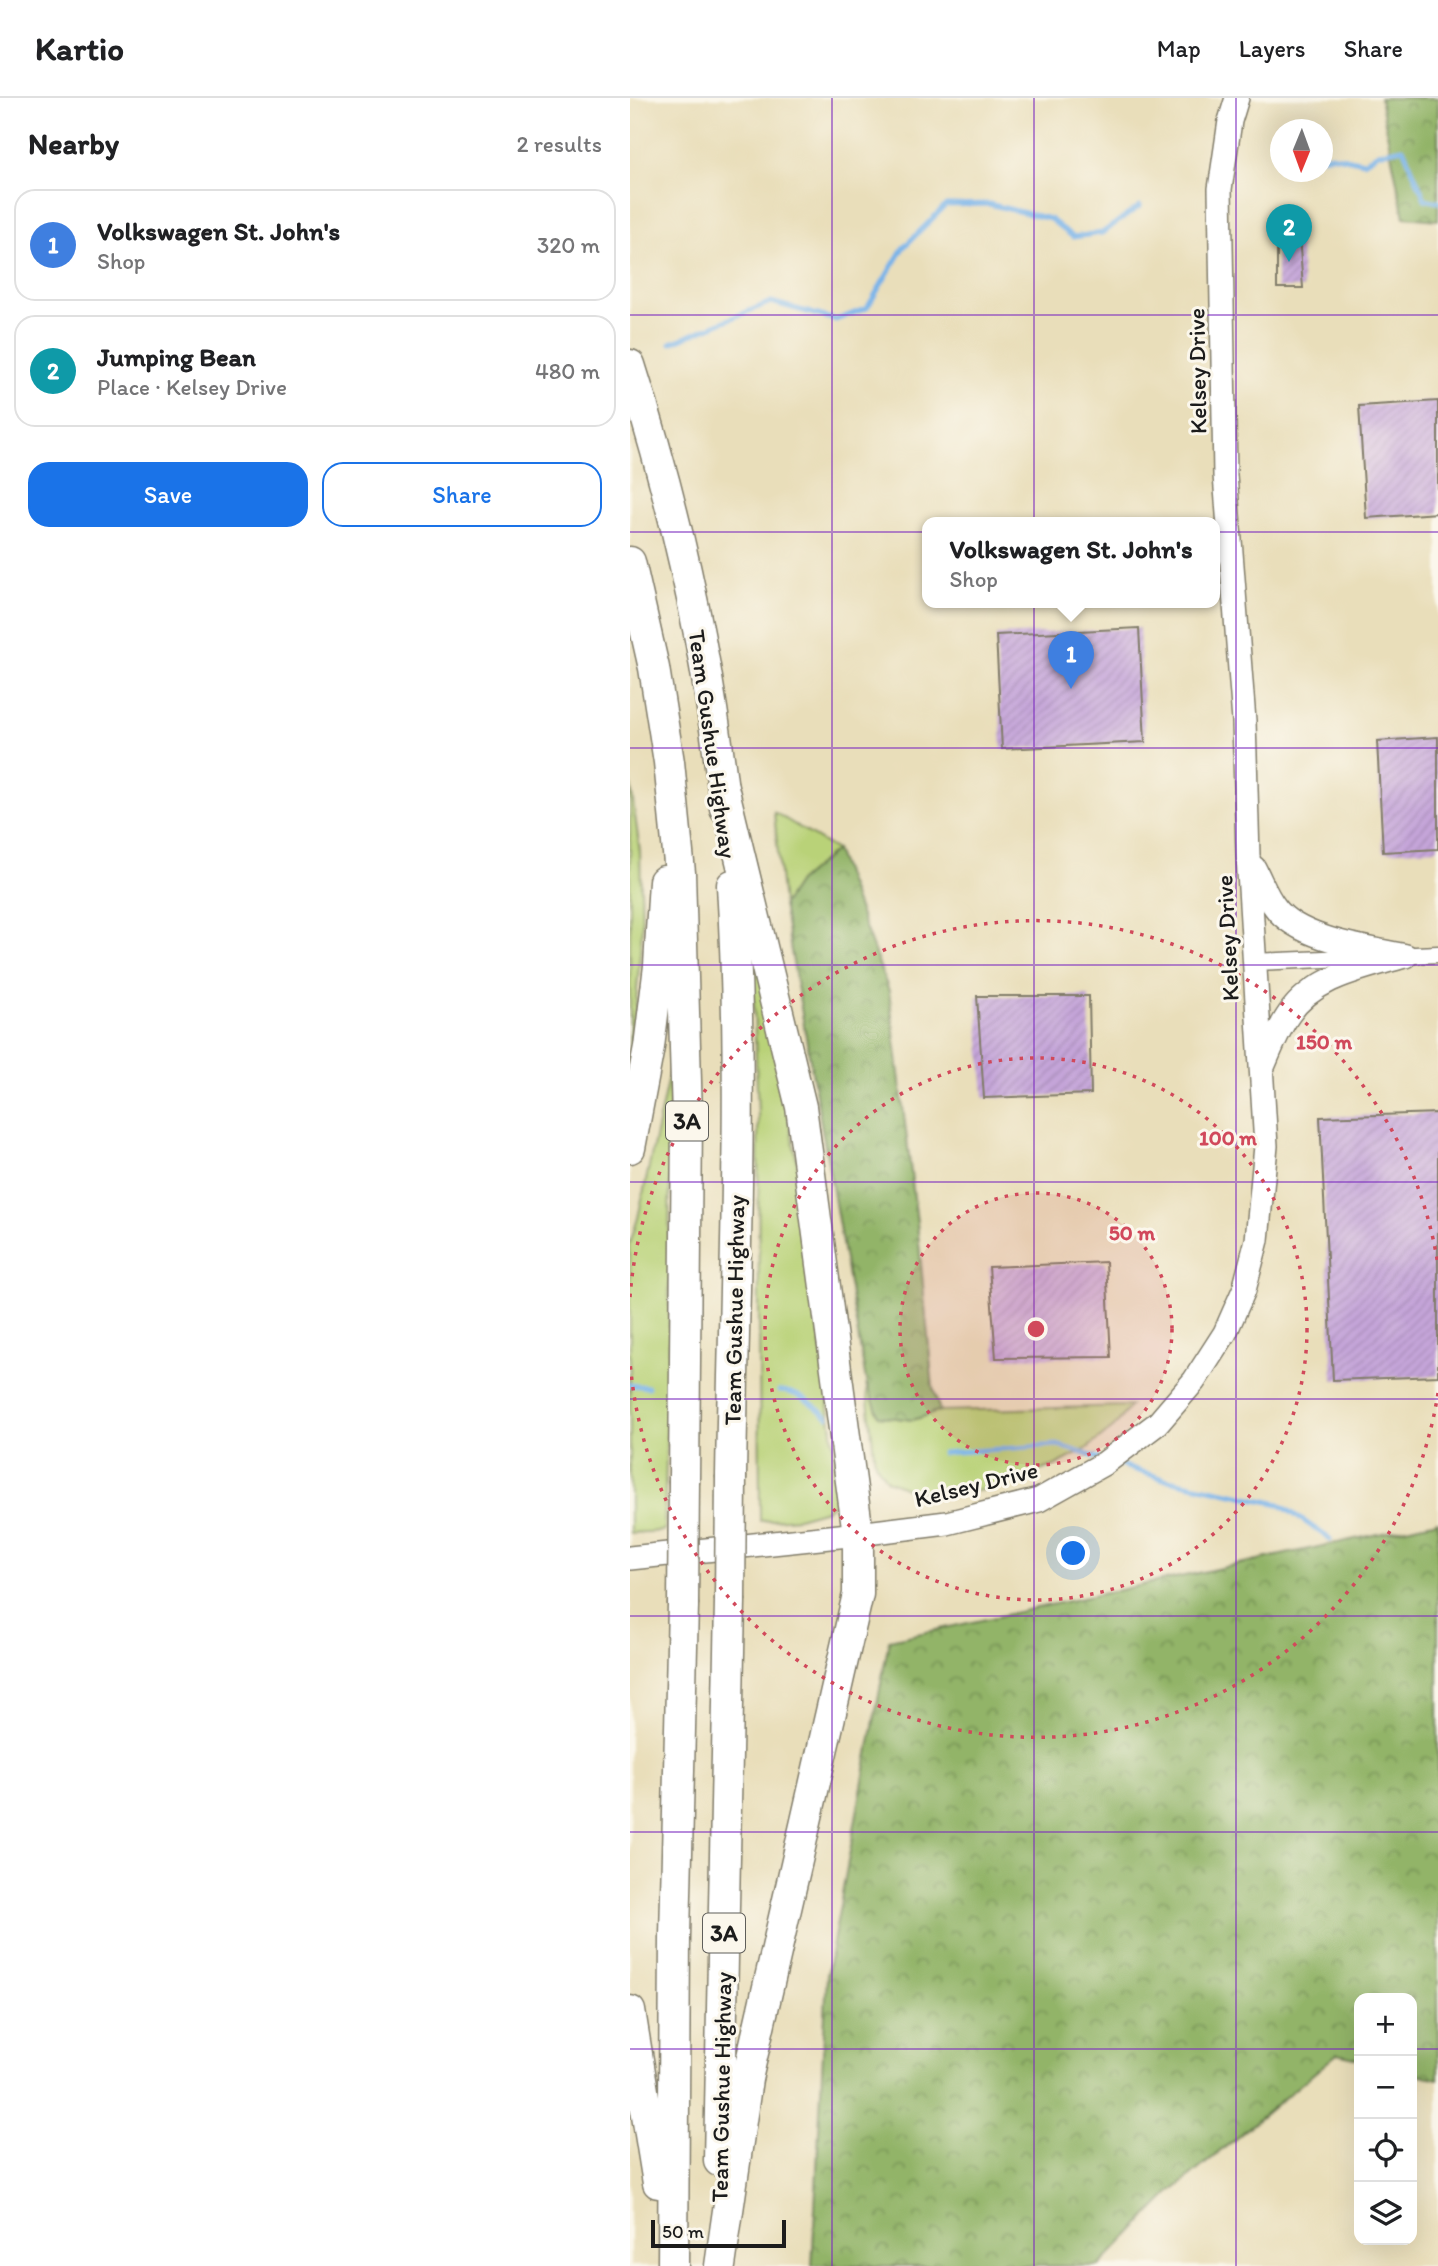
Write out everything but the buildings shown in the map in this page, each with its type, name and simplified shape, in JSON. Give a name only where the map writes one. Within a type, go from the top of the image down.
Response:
[{"type":"highway","name":"Team Gushue Highway","points":[[630,365],[659,462],[682,557],[705,673],[723,787],[732,870],[736,954],[738,1041],[719,2266]]},
{"type":"highway","name":"Team Gushue Highway","points":[[630,562],[654,668],[669,762],[681,873],[685,984],[687,1117],[683,1605],[671,2266]]},
{"type":"highway","points":[[630,1148],[649,1048],[659,966],[669,762]]},
{"type":"highway","points":[[719,2266],[747,2079],[858,1594],[858,1534],[801,1107],[723,787]]},
{"type":"highway","points":[[630,2011],[671,2266]]},
{"type":"main road","name":"Kelsey Drive","points":[[630,1558],[947,1523],[1039,1500],[1105,1463],[1158,1423],[1194,1381],[1225,1333],[1244,1290],[1257,1240],[1266,1146],[1248,856],[1245,732],[1225,475],[1220,189],[1230,121],[1237,98]]},
{"type":"main road","points":[[1248,856],[1274,907],[1308,932],[1406,956]]},
{"type":"main road","points":[[1261,1072],[1290,1013],[1313,989],[1327,980],[1406,956]]},
{"type":"street","points":[[1254,962],[1438,954]]},
{"type":"green space","points":[[1380,98],[1438,98],[1438,220],[1404,217]]},
{"type":"green space","points":[[630,779],[640,852],[642,929],[630,1076]]},
{"type":"green space","points":[[774,812],[836,850],[798,882],[783,905]]},
{"type":"green space","points":[[836,850],[889,991],[917,1222],[933,1388],[940,1411],[913,1420],[879,1416],[866,1381],[783,905],[798,882]]},
{"type":"green space","points":[[751,922],[802,1188],[840,1497],[826,1510],[798,1518],[760,1521],[758,1115]]},
{"type":"green space","points":[[670,1068],[669,1349],[664,1531],[630,1533],[630,1244]]},
{"type":"green space","points":[[866,1381],[879,1416],[913,1420],[940,1411],[1130,1406],[1114,1427],[1085,1450],[1054,1466],[984,1490],[948,1494],[911,1490],[887,1480],[875,1463]]},
{"type":"green space","points":[[1438,1521],[1438,2079],[1417,2074],[1417,1993],[1354,1993],[1354,2058],[1337,2054],[1169,2194],[1099,2266],[812,2266],[827,1975],[889,1640]]},
{"type":"waterway","points":[[1333,155],[1364,162],[1378,153],[1403,148],[1425,199],[1438,202]]},
{"type":"waterway","points":[[671,343],[771,302],[836,320],[867,308],[903,248],[946,205],[989,204],[1050,219],[1073,237],[1102,233],[1140,206]]},
{"type":"waterway","points":[[630,1385],[648,1387]]},
{"type":"waterway","points":[[779,1391],[799,1396],[828,1417]]},
{"type":"waterway","points":[[942,1453],[1057,1445],[1098,1458]]},
{"type":"waterway","points":[[1114,1463],[1164,1479],[1279,1504],[1330,1539]]},
{"type":"place","name":"Jumping Bean","points":[[1289,262]]},
{"type":"place","name":"Volkswagen St. John's","points":[[1071,689]]}]
